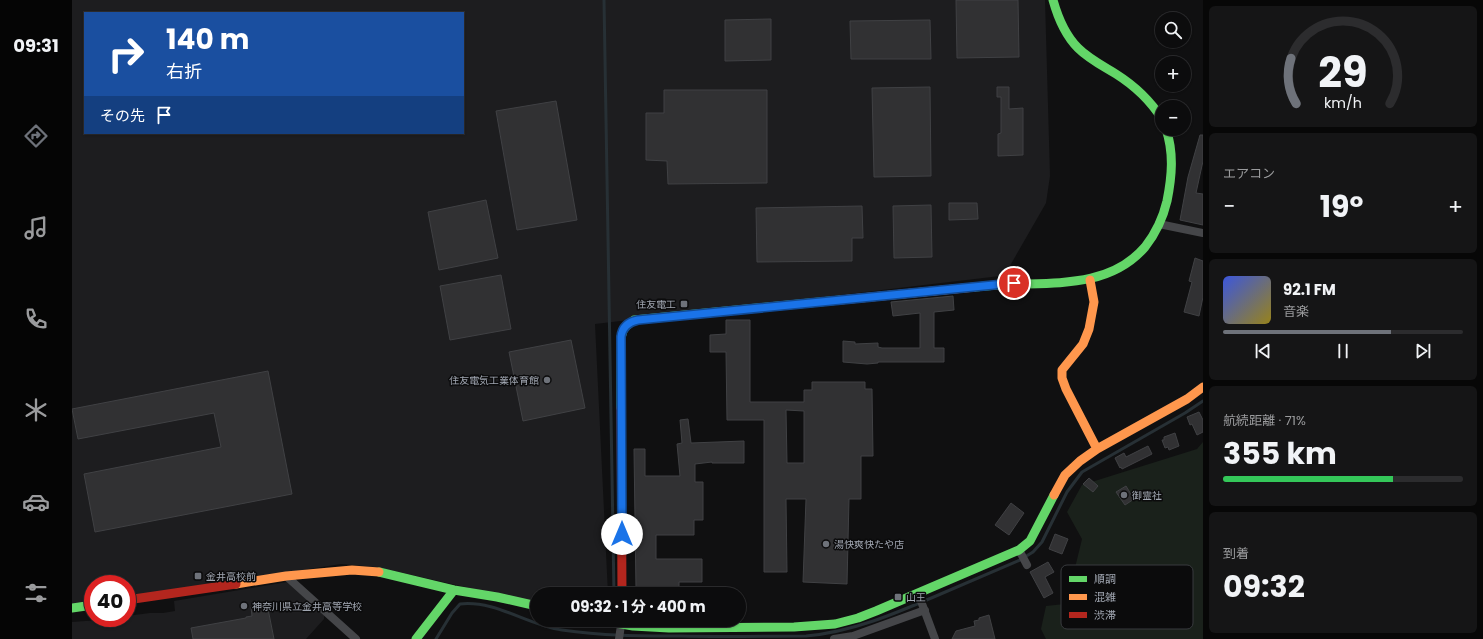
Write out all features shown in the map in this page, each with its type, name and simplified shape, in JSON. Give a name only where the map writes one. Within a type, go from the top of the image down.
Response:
[{"type":"street","points":[[1053,0],[1055,9],[1064,30],[1076,47],[1091,60],[1131,83],[1155,110]]},
{"type":"street","points":[[622,587],[621,337],[626,324],[638,320],[706,312],[1014,283],[1090,280],[1109,274],[1132,260],[1149,241],[1160,224],[1173,165],[1171,144],[1168,136]]},
{"type":"street","points":[[1160,224],[1203,233]]},
{"type":"street","points":[[1090,280],[1094,302],[1089,329],[1083,344],[1062,370],[1062,378],[1066,389],[1097,449]]},
{"type":"street","points":[[619,630],[664,627],[782,627],[830,625],[848,622],[875,613],[918,593],[1021,553],[1030,541],[1065,476],[1080,461],[1097,449],[1188,399],[1203,387]]},
{"type":"street","points":[[1021,553],[1027,565]]},
{"type":"street","points":[[136,599],[286,576],[352,570],[386,574],[454,590],[530,604]]},
{"type":"street","points":[[286,576],[356,639]]},
{"type":"street","points":[[416,639],[454,590]]},
{"type":"street","points":[[918,593],[935,639]]},
{"type":"street","points":[[72,608],[84,606]]},
{"type":"street","points":[[834,639],[852,636],[925,610]]},
{"type":"shaded area","points":[[72,0],[1045,0],[1050,176],[1046,203],[1007,271],[1000,276],[595,324],[608,587],[530,587],[530,601],[376,567],[341,564],[136,596],[136,575],[84,575],[84,603],[72,605]]},
{"type":"shaded area","points":[[1203,442],[1203,639],[1046,639],[1041,629],[1046,606],[1061,604],[1061,629],[1193,629],[1193,565],[1076,565],[1082,539],[1067,512],[1082,485],[1197,449]]},
{"type":"shaded area","name":"神奈川県立金井高等学校","points":[[287,582],[324,615],[324,619],[306,639],[72,639],[72,622],[84,621],[84,627],[136,627],[136,615],[175,611],[174,601]]},
{"type":"building","points":[[956,0],[1018,0],[1019,57],[957,58]]},
{"type":"building","points":[[771,19],[771,60],[725,61],[725,20]]},
{"type":"building","points":[[930,20],[931,59],[851,59],[850,21]]},
{"type":"building","points":[[930,87],[931,176],[874,177],[872,88]]},
{"type":"building","points":[[997,87],[1009,87],[1009,109],[1023,108],[1023,155],[998,156],[998,134],[1001,133],[1001,97],[997,97]]},
{"type":"building","points":[[664,90],[767,90],[767,183],[668,184],[667,161],[646,160],[646,113],[664,113]]},
{"type":"building","points":[[556,101],[577,220],[517,230],[496,111]]},
{"type":"building","points":[[1200,135],[1203,135],[1203,161],[1196,193],[1203,194],[1203,225],[1180,220],[1188,177]]},
{"type":"building","points":[[486,200],[498,258],[439,270],[428,212]]},
{"type":"building","points":[[949,203],[977,203],[978,219],[949,220]]},
{"type":"building","points":[[931,205],[932,257],[894,258],[893,206]]},
{"type":"building","points":[[862,206],[863,238],[852,238],[852,261],[757,262],[756,208]]},
{"type":"building","points":[[1195,258],[1203,261],[1203,297],[1199,316],[1184,312],[1192,282],[1189,281]]},
{"type":"building","points":[[501,275],[511,329],[450,340],[440,286]]},
{"type":"building","points":[[953,296],[954,310],[934,312],[934,348],[944,348],[944,362],[878,362],[867,364],[843,362],[843,341],[855,342],[855,344],[878,343],[878,347],[882,348],[920,348],[920,313],[893,316],[891,302]]},
{"type":"building","points":[[726,320],[750,320],[750,402],[804,402],[804,390],[812,390],[812,382],[865,382],[865,389],[872,389],[873,456],[861,456],[861,499],[849,499],[847,584],[803,582],[806,499],[786,499],[787,572],[764,572],[764,420],[727,420],[726,352],[710,352],[710,335],[726,334]],"holes":[[[786,410],[804,411],[804,463],[787,463]]]},
{"type":"building","name":"住友電気工業体育館","points":[[571,340],[585,408],[523,421],[509,352]]},
{"type":"building","points":[[268,371],[292,494],[95,532],[84,474],[221,447],[214,413],[78,439],[72,409]]},
{"type":"building","points":[[1199,412],[1203,420],[1203,432],[1197,435],[1192,424],[1190,425],[1187,417]]},
{"type":"building","points":[[688,419],[691,443],[744,441],[744,463],[712,462],[695,464],[695,482],[703,482],[703,520],[694,520],[694,535],[656,535],[656,559],[702,559],[702,582],[679,582],[679,587],[636,587],[634,449],[645,449],[645,476],[680,476],[677,444],[682,443],[680,420]]},
{"type":"building","points":[[1175,433],[1179,446],[1169,450],[1168,447],[1165,448],[1162,440],[1164,440],[1164,437]]},
{"type":"building","points":[[1148,446],[1152,454],[1122,469],[1121,467],[1120,468],[1115,458],[1124,453],[1126,457]]},
{"type":"building","points":[[1089,478],[1098,486],[1093,492],[1083,484]]},
{"type":"building","points":[[1126,486],[1134,499],[1125,505],[1116,492]]},
{"type":"building","points":[[1011,503],[1024,513],[1009,535],[995,525]]},
{"type":"building","points":[[1055,534],[1068,539],[1062,554],[1049,549]]},
{"type":"building","points":[[1048,562],[1054,572],[1045,577],[1053,593],[1044,598],[1030,572]]},
{"type":"building","points":[[267,604],[274,639],[193,639],[191,628],[246,618],[252,616],[251,607]]},
{"type":"building","points":[[989,615],[995,639],[952,639],[956,631],[975,626],[974,621]]},
{"type":"waterway","points":[[604,0],[614,587]]},
{"type":"waterway","points":[[436,639],[452,613],[460,604],[473,604],[499,609],[536,623],[562,630],[607,635],[636,636],[806,636],[840,631],[889,616],[1020,560],[1033,552],[1042,542],[1067,492],[1082,472],[1185,413],[1203,401]]},
{"type":"traffic: fast","points":[[1053,0],[1062,26],[1073,43],[1091,59],[1136,89],[1155,110]]},
{"type":"traffic: fast","points":[[975,287],[1006,284],[1057,283],[1089,279],[1119,268],[1133,259],[1145,247],[1156,231],[1167,201],[1171,165],[1168,136]]},
{"type":"traffic: fast","points":[[621,408],[621,337],[624,328],[634,320],[840,300]]},
{"type":"traffic: fast","points":[[651,627],[794,627],[835,624],[858,618],[1019,550],[1030,541],[1054,495]]},
{"type":"traffic: fast","points":[[379,572],[454,590],[530,604]]},
{"type":"traffic: fast","points":[[416,639],[454,590]]},
{"type":"traffic: fast","points":[[72,608],[84,606]]},
{"type":"traffic: slow","points":[[1090,280],[1094,302],[1089,329],[1083,344],[1062,370],[1062,378],[1066,389],[1097,449]]},
{"type":"traffic: slow","points":[[840,300],[975,287]]},
{"type":"traffic: slow","points":[[1054,495],[1065,475],[1080,461],[1097,449],[1187,399],[1203,387]]},
{"type":"traffic: slow","points":[[236,584],[286,576],[352,570],[379,572]]},
{"type":"traffic: jam","points":[[621,408],[622,587]]},
{"type":"traffic: jam","points":[[136,599],[236,584]]},
{"type":"place","name":"住友電工","points":[[684,304]]},
{"type":"place","name":"住友電気工業体育館","points":[[547,380]]},
{"type":"place","name":"御霊社","points":[[1124,495]]},
{"type":"place","name":"湯快爽快たや店","points":[[826,544]]},
{"type":"place","name":"金井高校前","points":[[198,576]]},
{"type":"place","name":"山王","points":[[898,597]]},
{"type":"place","name":"神奈川県立金井高等学校","points":[[244,606]]},
{"type":"route","points":[[622,534],[621,337],[626,324],[638,320],[1014,283]]}]
